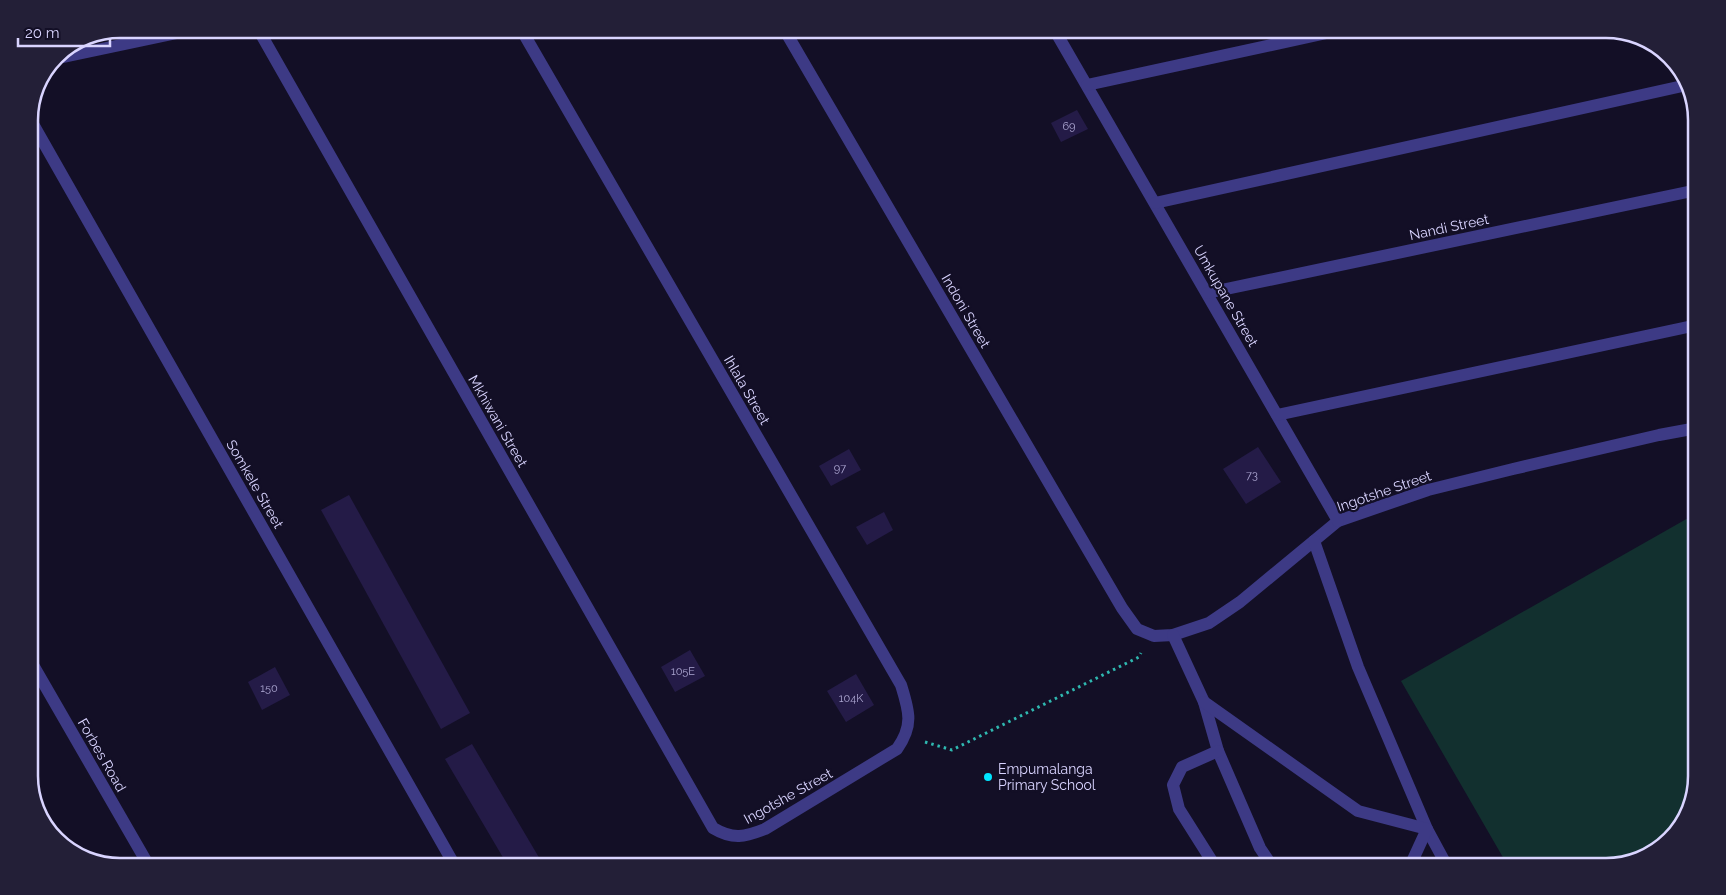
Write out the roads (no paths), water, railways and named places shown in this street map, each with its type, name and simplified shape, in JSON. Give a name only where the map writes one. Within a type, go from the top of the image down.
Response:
[{"type":"street","points":[[67,56],[153,38]]},
{"type":"street","name":"Mkhiwani Street","points":[[263,38],[713,828]]},
{"type":"street","name":"Ihlala Street","points":[[526,38],[900,685],[909,721],[906,737],[897,749],[875,764]]},
{"type":"street","name":"Indoni Street","points":[[789,38],[1122,608],[1137,628],[1154,636]]},
{"type":"street","name":"Umkupane Street","points":[[1059,38],[1338,521]]},
{"type":"street","points":[[1087,86],[1304,38]]},
{"type":"street","points":[[1155,203],[1681,85]]},
{"type":"street","name":"Somkele Street","points":[[38,133],[450,858]]},
{"type":"street","name":"Nandi Street","points":[[1207,293],[1688,192]]},
{"type":"street","points":[[1277,415],[1688,327]]},
{"type":"street","name":"Ingotshe Street","points":[[1154,636],[1173,635],[1209,624],[1240,602],[1338,521],[1437,488],[1688,430]]},
{"type":"street","points":[[1314,541],[1358,667],[1427,829],[1443,858]]},
{"type":"street","points":[[1173,635],[1204,702],[1218,751],[1260,848],[1267,858]]},
{"type":"street","name":"Forbes Road","points":[[38,674],[144,858]]},
{"type":"street","points":[[1204,702],[1358,811],[1427,829]]},
{"type":"street","points":[[1210,858],[1178,809],[1173,786],[1182,767],[1218,751]]},
{"type":"street","name":"Ingotshe Street","points":[[713,828],[724,835],[746,836],[875,764]]},
{"type":"street","points":[[1414,858],[1427,829]]},
{"type":"place","name":"Empumalanga Primary School","points":[[988,777]]}]
